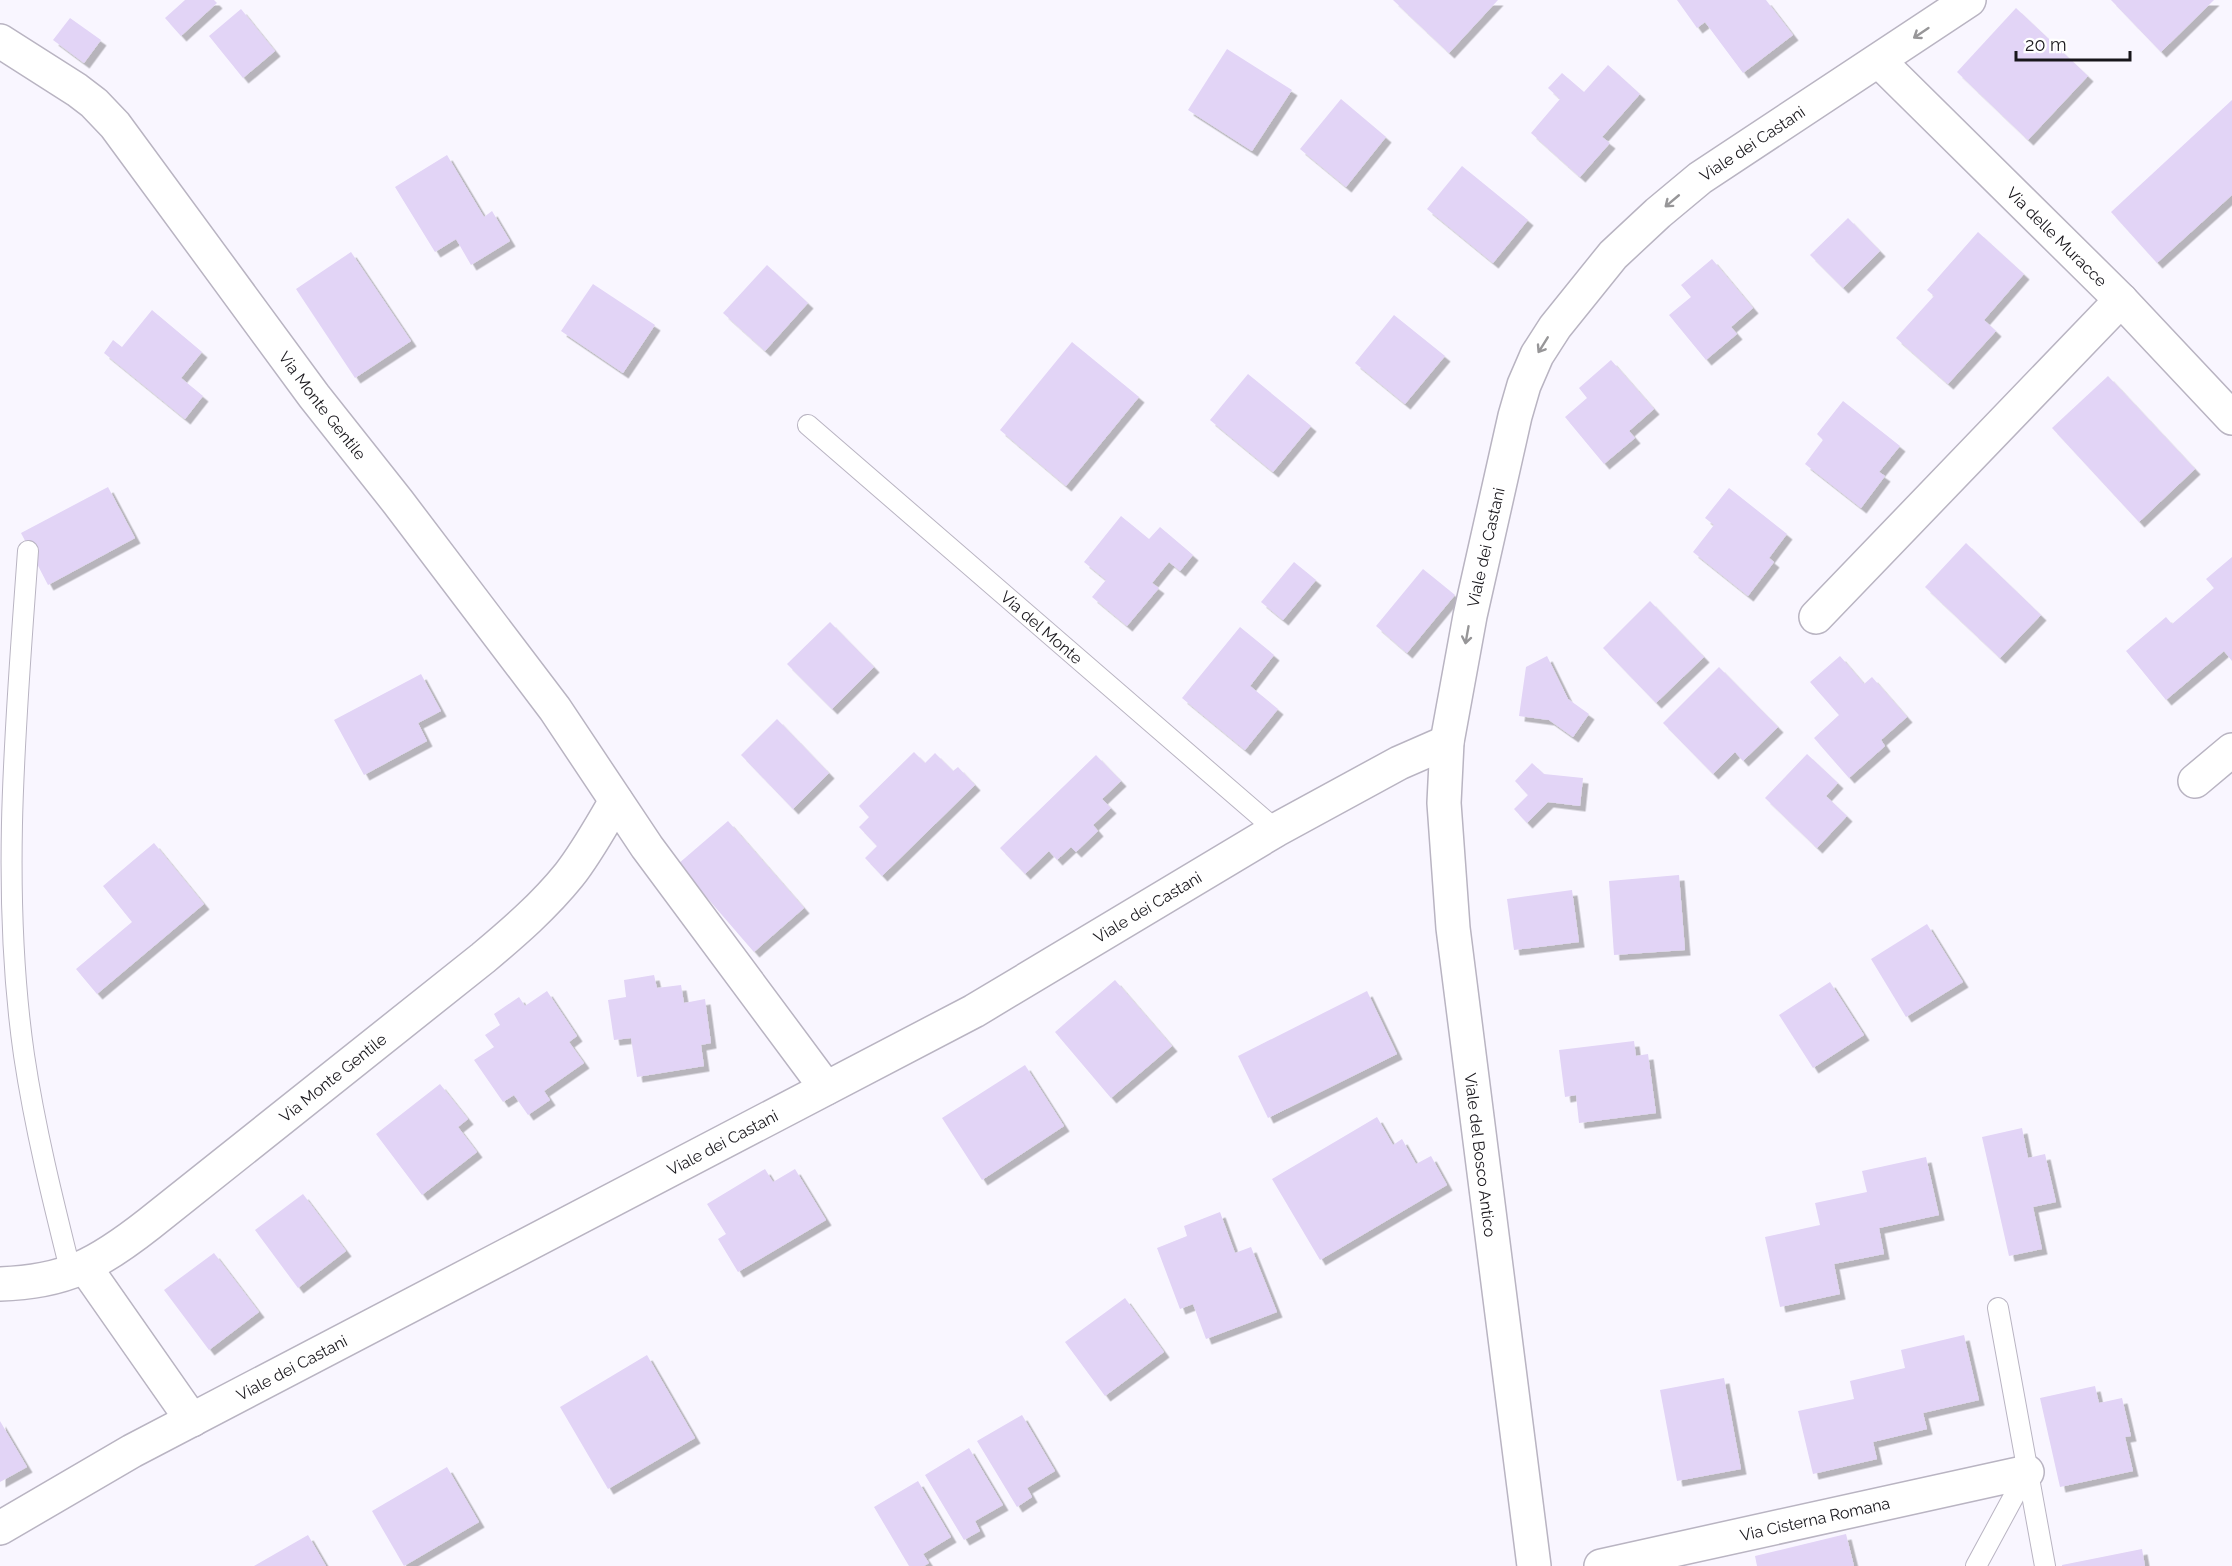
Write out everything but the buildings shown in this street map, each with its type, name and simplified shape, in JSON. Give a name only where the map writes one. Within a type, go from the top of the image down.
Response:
[{"type":"street","name":"Viale dei Castani","points":[[0,1528],[132,1451],[974,1011],[1276,830],[1399,763],[1447,742],[1470,616],[1515,416],[1536,355],[1554,327],[1613,255],[1700,178],[1969,0]]},
{"type":"street","name":"Via Monte Gentile","points":[[0,41],[77,90],[94,103],[115,125],[314,396],[398,502],[555,709],[647,847],[826,1088]]},
{"type":"street","name":"Via delle Muracce","points":[[1879,61],[2121,300],[2232,418]]},
{"type":"street","points":[[1816,618],[2121,300]]},
{"type":"street","name":"Viale del Bosco Antico","points":[[1447,742],[1444,803],[1453,928],[1534,1566]]},
{"type":"street","points":[[2195,781],[2232,750]]},
{"type":"street","name":"Via Monte Gentile","points":[[0,1284],[42,1281],[78,1270],[128,1241],[506,939],[569,875],[616,801]]},
{"type":"street","points":[[78,1270],[192,1420]]},
{"type":"street","name":"Via Cisterna Romana","points":[[1601,1566],[2027,1472]]},
{"type":"lane","name":"Via del Monte","points":[[808,425],[1276,830]]},
{"type":"lane","points":[[27,551],[11,808],[14,942],[24,1054],[45,1168],[78,1270]]},
{"type":"lane","points":[[1998,1308],[2045,1566]]},
{"type":"lane","points":[[1977,1566],[2027,1472]]}]
